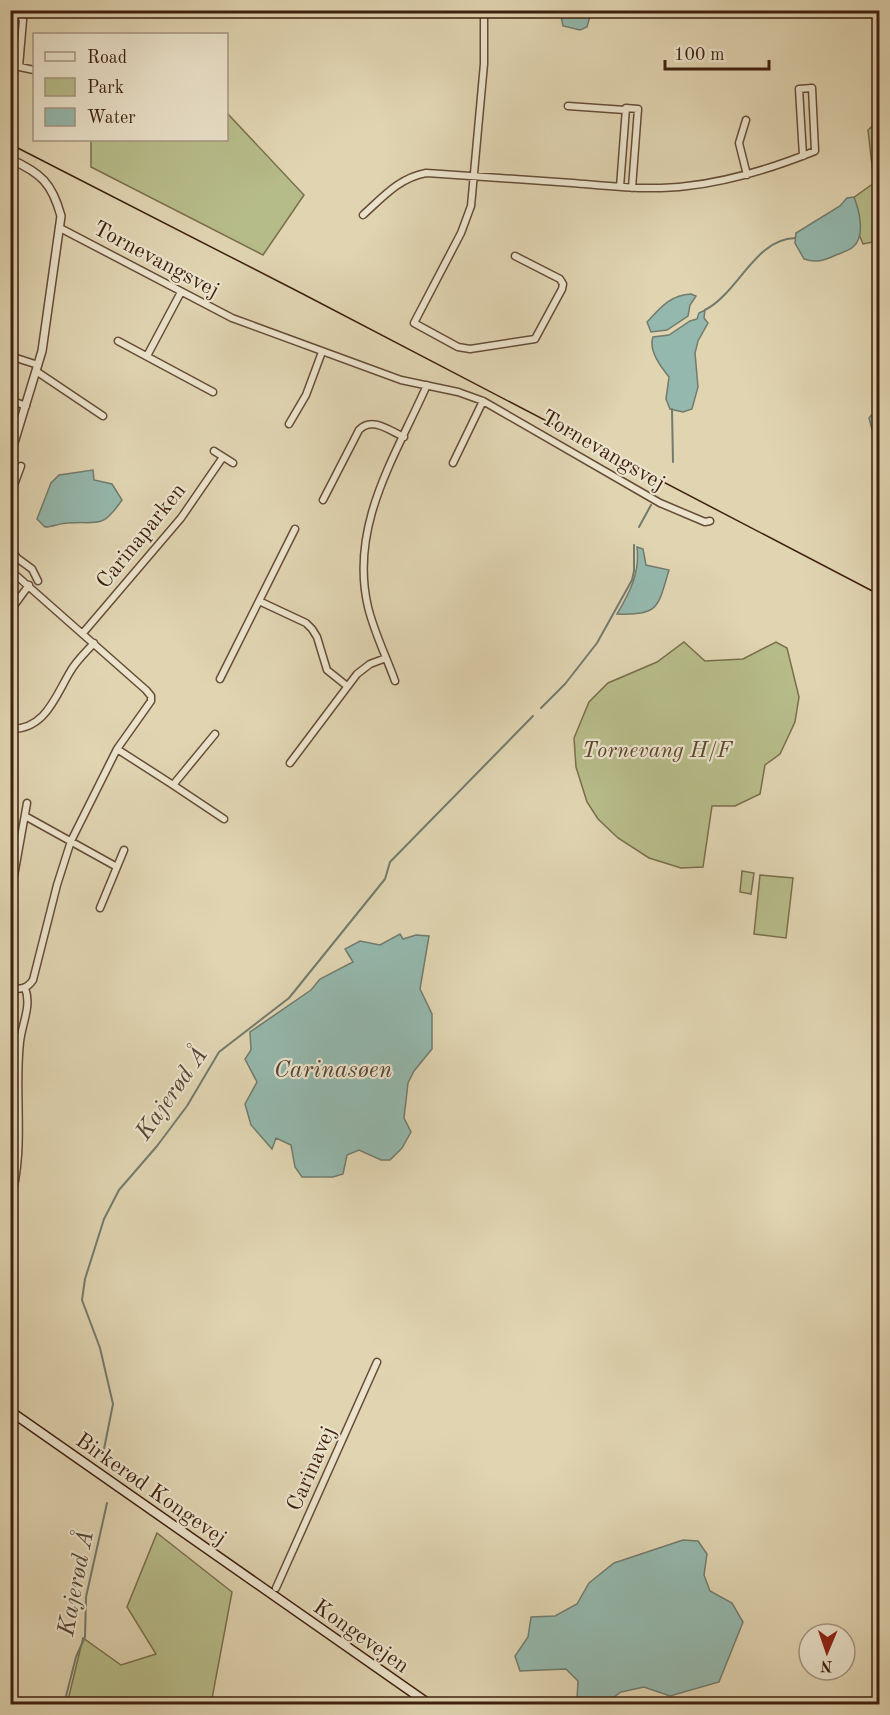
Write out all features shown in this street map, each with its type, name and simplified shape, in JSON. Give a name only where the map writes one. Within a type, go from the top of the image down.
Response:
[{"type":"main road","name":"Birkerød Kongevej","points":[[10,1411],[275,1591]]},
{"type":"main road","name":"Kongevejen","points":[[275,1591],[429,1704]]},
{"type":"street","points":[[10,16],[17,10],[23,20],[19,67]]},
{"type":"street","points":[[484,10],[484,64],[471,206],[461,232],[414,323],[458,347],[470,349],[535,339],[563,284],[560,279],[515,256]]},
{"type":"street","points":[[10,65],[33,69]]},
{"type":"street","points":[[363,214],[399,183],[411,176],[426,173],[632,188],[685,186],[747,175],[803,156],[814,151],[812,88],[799,89],[803,156]]},
{"type":"street","points":[[568,106],[626,110],[626,108],[638,108],[632,188]]},
{"type":"street","points":[[620,187],[626,110]]},
{"type":"street","points":[[746,120],[739,143],[747,175]]},
{"type":"street","name":"Tornevangsvej","points":[[10,159],[31,168],[50,187],[59,208],[60,228],[181,292],[232,318],[322,352],[401,380],[458,392],[483,401],[660,503],[705,522],[710,521]]},
{"type":"street","points":[[10,456],[37,368],[60,228]]},
{"type":"street","points":[[147,356],[181,292]]},
{"type":"street","points":[[118,341],[213,392]]},
{"type":"street","points":[[289,424],[306,395],[322,352]]},
{"type":"street","points":[[10,356],[37,368],[103,416]]},
{"type":"street","points":[[394,681],[368,606],[364,584],[365,539],[369,517],[377,494],[427,385]]},
{"type":"street","points":[[10,400],[26,406]]},
{"type":"street","points":[[453,463],[483,401]]},
{"type":"street","points":[[323,500],[359,430],[364,425],[374,423],[404,437]]},
{"type":"street","points":[[214,451],[233,463]]},
{"type":"street","name":"Carinaparken","points":[[83,633],[178,522],[223,457]]},
{"type":"street","points":[[10,496],[21,466]]},
{"type":"street","points":[[220,679],[295,529]]},
{"type":"street","points":[[10,547],[17,558],[32,569],[38,581]]},
{"type":"street","points":[[10,565],[17,558]]},
{"type":"street","points":[[10,570],[151,696],[149,706],[117,749],[71,842],[57,885],[33,980],[29,986],[24,988],[10,989]]},
{"type":"street","points":[[10,610],[29,585]]},
{"type":"street","points":[[259,601],[312,628],[327,670],[346,686]]},
{"type":"street","points":[[10,729],[32,726],[42,718],[54,703],[72,669],[94,643]]},
{"type":"street","points":[[290,763],[346,686],[363,668],[386,658]]},
{"type":"street","points":[[173,785],[216,734]]},
{"type":"street","points":[[117,749],[224,819]]},
{"type":"street","points":[[14,876],[27,803]]},
{"type":"street","points":[[25,816],[117,867]]},
{"type":"street","points":[[100,908],[124,850]]},
{"type":"street","points":[[10,1202],[18,1164],[20,1140],[20,1040],[28,1002],[24,988]]},
{"type":"street","name":"Carinavej","points":[[275,1591],[377,1362]]},
{"type":"green space","points":[[228,114],[304,195],[263,255],[91,167],[91,141],[228,141]]},
{"type":"green space","points":[[879,120],[879,241],[863,244],[846,203],[874,183],[868,130]]},
{"type":"green space","name":"Tornevang H/F","points":[[684,642],[705,661],[743,659],[776,642],[787,648],[799,697],[795,722],[780,754],[765,765],[760,794],[735,806],[712,806],[703,867],[681,868],[649,858],[618,838],[598,819],[587,802],[576,767],[574,738],[589,702],[608,683],[657,662]]},
{"type":"green space","points":[[742,871],[754,873],[751,894],[740,892]]},
{"type":"green space","points":[[760,875],[793,878],[786,938],[754,934]]},
{"type":"green space","points":[[157,1533],[232,1592],[211,1704],[67,1704],[83,1638],[121,1665],[156,1654],[127,1607]]},
{"type":"water","points":[[560,11],[589,11],[587,27],[580,30],[563,26]]},
{"type":"water","points":[[854,197],[860,230],[853,247],[827,259],[816,261],[804,259],[795,243],[796,233],[840,206],[847,198]]},
{"type":"water","points":[[691,294],[696,296],[690,305],[688,316],[667,330],[651,332],[647,322],[661,307],[677,297]]},
{"type":"water","points":[[705,310],[704,318],[708,323],[698,341],[695,353],[698,387],[692,409],[683,412],[670,409],[666,399],[669,377],[654,353],[653,337],[669,335],[697,319],[699,313]]},
{"type":"water","points":[[879,409],[879,443],[874,437],[869,418]]},
{"type":"water","points":[[93,470],[94,480],[112,484],[122,500],[110,516],[100,522],[65,523],[45,527],[37,519],[51,483],[59,475]]},
{"type":"water","points":[[637,547],[643,549],[646,565],[669,570],[655,606],[642,613],[617,614],[633,582],[637,565]]},
{"type":"water","name":"Carinasøen","points":[[400,934],[403,939],[416,935],[429,936],[420,989],[432,1014],[432,1049],[414,1071],[408,1083],[404,1118],[411,1132],[402,1148],[390,1160],[381,1160],[359,1150],[347,1155],[343,1174],[333,1177],[302,1177],[295,1167],[291,1145],[276,1138],[272,1149],[251,1125],[245,1104],[257,1082],[245,1059],[251,1050],[250,1032],[311,990],[320,979],[353,962],[345,949],[360,941],[380,945]]},
{"type":"water","points":[[683,1540],[698,1541],[707,1554],[704,1575],[710,1591],[732,1603],[743,1622],[719,1682],[670,1696],[644,1687],[621,1692],[604,1704],[580,1704],[577,1700],[578,1681],[566,1669],[520,1671],[515,1656],[528,1637],[531,1617],[555,1616],[577,1604],[589,1583],[614,1563]]},
{"type":"waterway","points":[[590,16],[607,10]]},
{"type":"waterway","points":[[705,310],[717,302],[758,256],[769,247],[795,238]]},
{"type":"waterway","name":"Kajerød Å","points":[[672,409],[673,462]]},
{"type":"waterway","name":"Kajerød Å","points":[[639,527],[651,505]]},
{"type":"waterway","name":"Kajerød Å","points":[[541,708],[565,684],[597,643],[632,580],[634,545]]},
{"type":"waterway","name":"Kajerød Å","points":[[104,1449],[113,1404],[100,1348],[82,1300],[85,1279],[104,1219],[119,1190],[157,1146],[187,1106],[219,1052],[289,998],[385,879],[390,862],[533,716]]},
{"type":"waterway","name":"Kajerød Å","points":[[64,1704],[76,1657],[85,1637],[86,1597],[107,1503]]},
{"type":"tram line","points":[[10,144],[880,595]]}]
